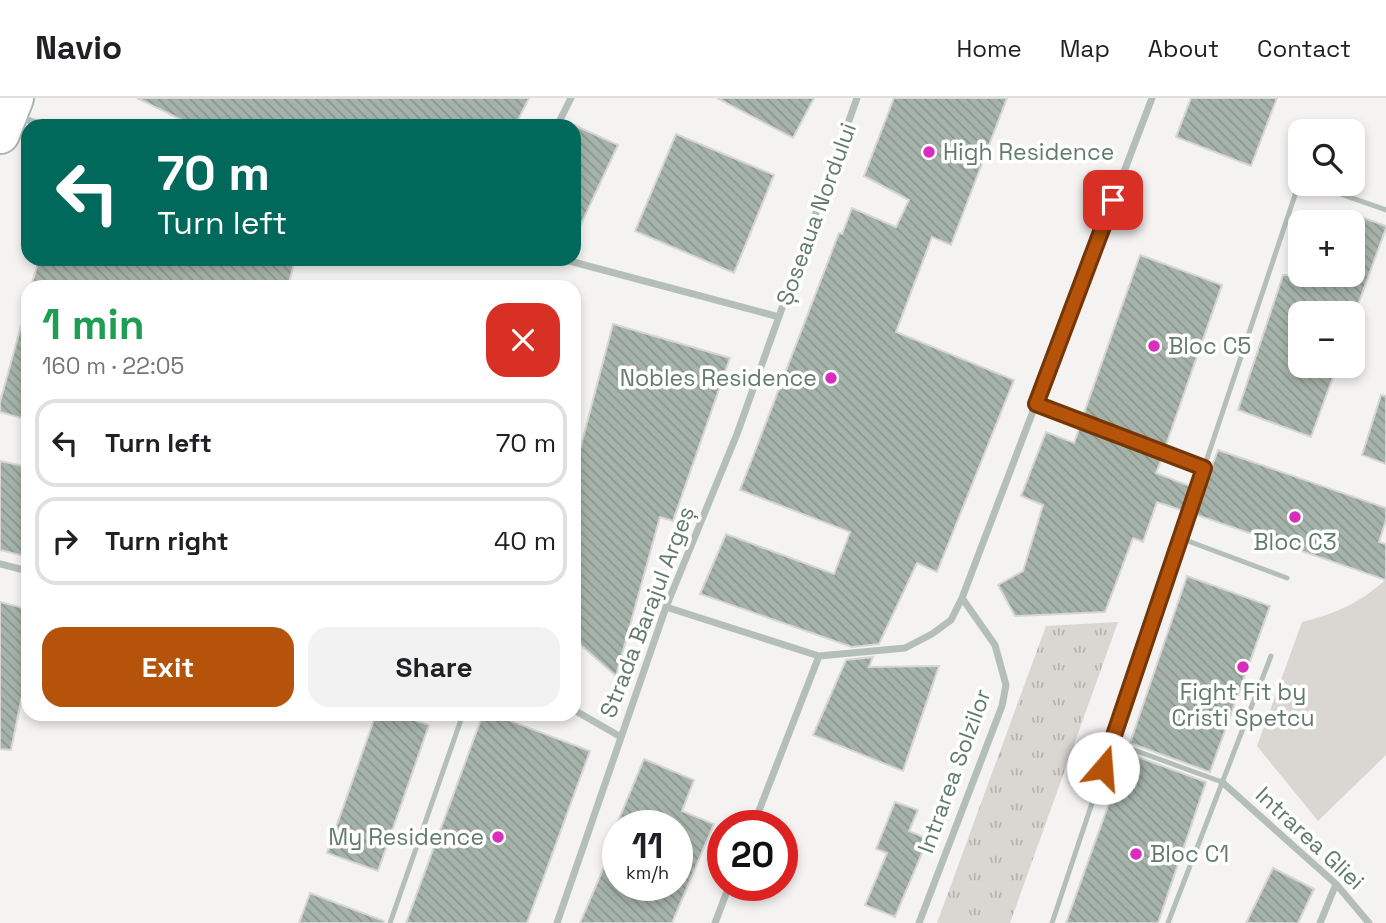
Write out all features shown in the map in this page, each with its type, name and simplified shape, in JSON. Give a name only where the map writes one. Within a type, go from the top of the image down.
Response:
[{"type":"street","points":[[560,119],[570,98]]},
{"type":"street","name":"Șoseaua Nordului","points":[[581,264],[779,317],[857,98]]},
{"type":"street","points":[[666,607],[820,656],[905,648],[951,620],[962,598],[1152,98]]},
{"type":"street","name":"Strada Barajul Argeș","points":[[556,923],[666,607],[733,445],[779,317]]},
{"type":"street","points":[[0,564],[21,569]]},
{"type":"street","name":"Intrarea Solzilor","points":[[919,923],[1002,706],[1006,685],[995,645],[962,598]]},
{"type":"street","points":[[759,810],[820,656]]},
{"type":"street","points":[[581,714],[621,737]]},
{"type":"street","name":"Intrarea Gliei","points":[[1222,782],[1336,884],[1369,923]]},
{"type":"street","points":[[1320,923],[1336,884]]},
{"type":"street","points":[[715,923],[723,901]]},
{"type":"lane","points":[[1052,923],[1295,196]]},
{"type":"lane","points":[[1346,196],[1386,210]]},
{"type":"lane","points":[[1036,404],[1204,468]]},
{"type":"lane","points":[[1180,538],[1287,578]]},
{"type":"lane","points":[[1168,923],[1271,656]]},
{"type":"lane","points":[[390,923],[461,721]]},
{"type":"lane","points":[[1112,742],[1222,782]]},
{"type":"green space","points":[[1386,579],[1386,755],[1318,821],[1257,746],[1302,622],[1347,606]]},
{"type":"green space","points":[[1118,622],[1010,923],[937,923],[1046,626]]},
{"type":"building","points":[[137,98],[529,98],[518,119],[180,119]]},
{"type":"building","points":[[717,98],[814,98],[793,138]]},
{"type":"building","points":[[894,98],[1007,98],[951,245],[932,237],[896,332],[1014,380],[937,572],[917,563],[879,644],[852,647],[700,594],[726,534],[834,574],[850,532],[740,490],[839,233],[842,234],[852,208],[896,227],[909,200],[864,176]]},
{"type":"building","points":[[1191,98],[1277,98],[1251,166],[1176,137]]},
{"type":"building","points":[[581,128],[618,145],[581,224]]},
{"type":"building","points":[[676,134],[774,175],[734,273],[635,231]]},
{"type":"building","points":[[1365,218],[1386,228],[1365,286]]},
{"type":"building","name":"Bloc C5","points":[[1140,255],[1222,285],[1165,448],[1083,416]]},
{"type":"building","points":[[37,266],[293,266],[290,280],[33,280]]},
{"type":"building","points":[[1283,275],[1288,275],[1288,287],[1364,287],[1359,301],[1288,301],[1288,378],[1333,378],[1311,437],[1238,410]]},
{"type":"building","points":[[613,324],[730,358],[673,521],[660,517],[616,676],[581,645],[581,445]]},
{"type":"building","points":[[21,326],[21,418],[0,412],[0,402]]},
{"type":"building","points":[[1381,395],[1386,396],[1386,464],[1362,455]]},
{"type":"building","points":[[1080,426],[1162,458],[1156,473],[1192,487],[1184,511],[1157,502],[1143,542],[1133,538],[1105,612],[1015,616],[998,585],[1023,571],[1043,505],[1021,496],[1046,432],[1074,443]]},
{"type":"building","name":"Bloc C3","points":[[1218,450],[1386,508],[1386,520],[1379,542],[1386,544],[1386,580],[1194,514]]},
{"type":"building","points":[[0,461],[21,466],[21,555],[0,550]]},
{"type":"building","points":[[1187,576],[1270,606],[1210,772],[1130,743]]},
{"type":"building","points":[[0,602],[21,607],[21,701],[11,750],[0,749]]},
{"type":"building","points":[[873,657],[869,667],[939,666],[903,771],[813,735],[846,660]]},
{"type":"building","points":[[374,721],[417,721],[429,725],[378,871],[327,853]]},
{"type":"building","name":"My Residence","points":[[480,721],[511,721],[590,751],[527,923],[406,923]]},
{"type":"building","name":"Bloc C1","points":[[1127,753],[1206,782],[1158,923],[1066,923]]},
{"type":"building","points":[[644,759],[694,780],[682,810],[623,810]]},
{"type":"building","points":[[895,802],[918,810],[909,831],[928,839],[895,917],[865,905],[887,853],[876,849]]},
{"type":"building","points":[[693,815],[707,821],[707,840],[693,874]]},
{"type":"building","points":[[1273,868],[1314,889],[1298,923],[1246,923]]},
{"type":"building","points":[[602,871],[602,901],[681,901],[672,923],[580,923]]},
{"type":"building","points":[[310,893],[384,921],[299,923]]},
{"type":"place","name":"High Residence","points":[[929,152]]},
{"type":"place","name":"Bloc C5","points":[[1154,346]]},
{"type":"place","name":"Nobles Residence","points":[[831,378]]},
{"type":"place","name":"Bloc C3","points":[[1295,517]]},
{"type":"place","name":"Fight Fit by Cristi Spetcu","points":[[1243,667]]},
{"type":"place","name":"My Residence","points":[[498,837]]},
{"type":"place","name":"Bloc C1","points":[[1136,854]]},
{"type":"route","points":[[1103,768],[1204,468],[1036,404],[1113,200]]}]
